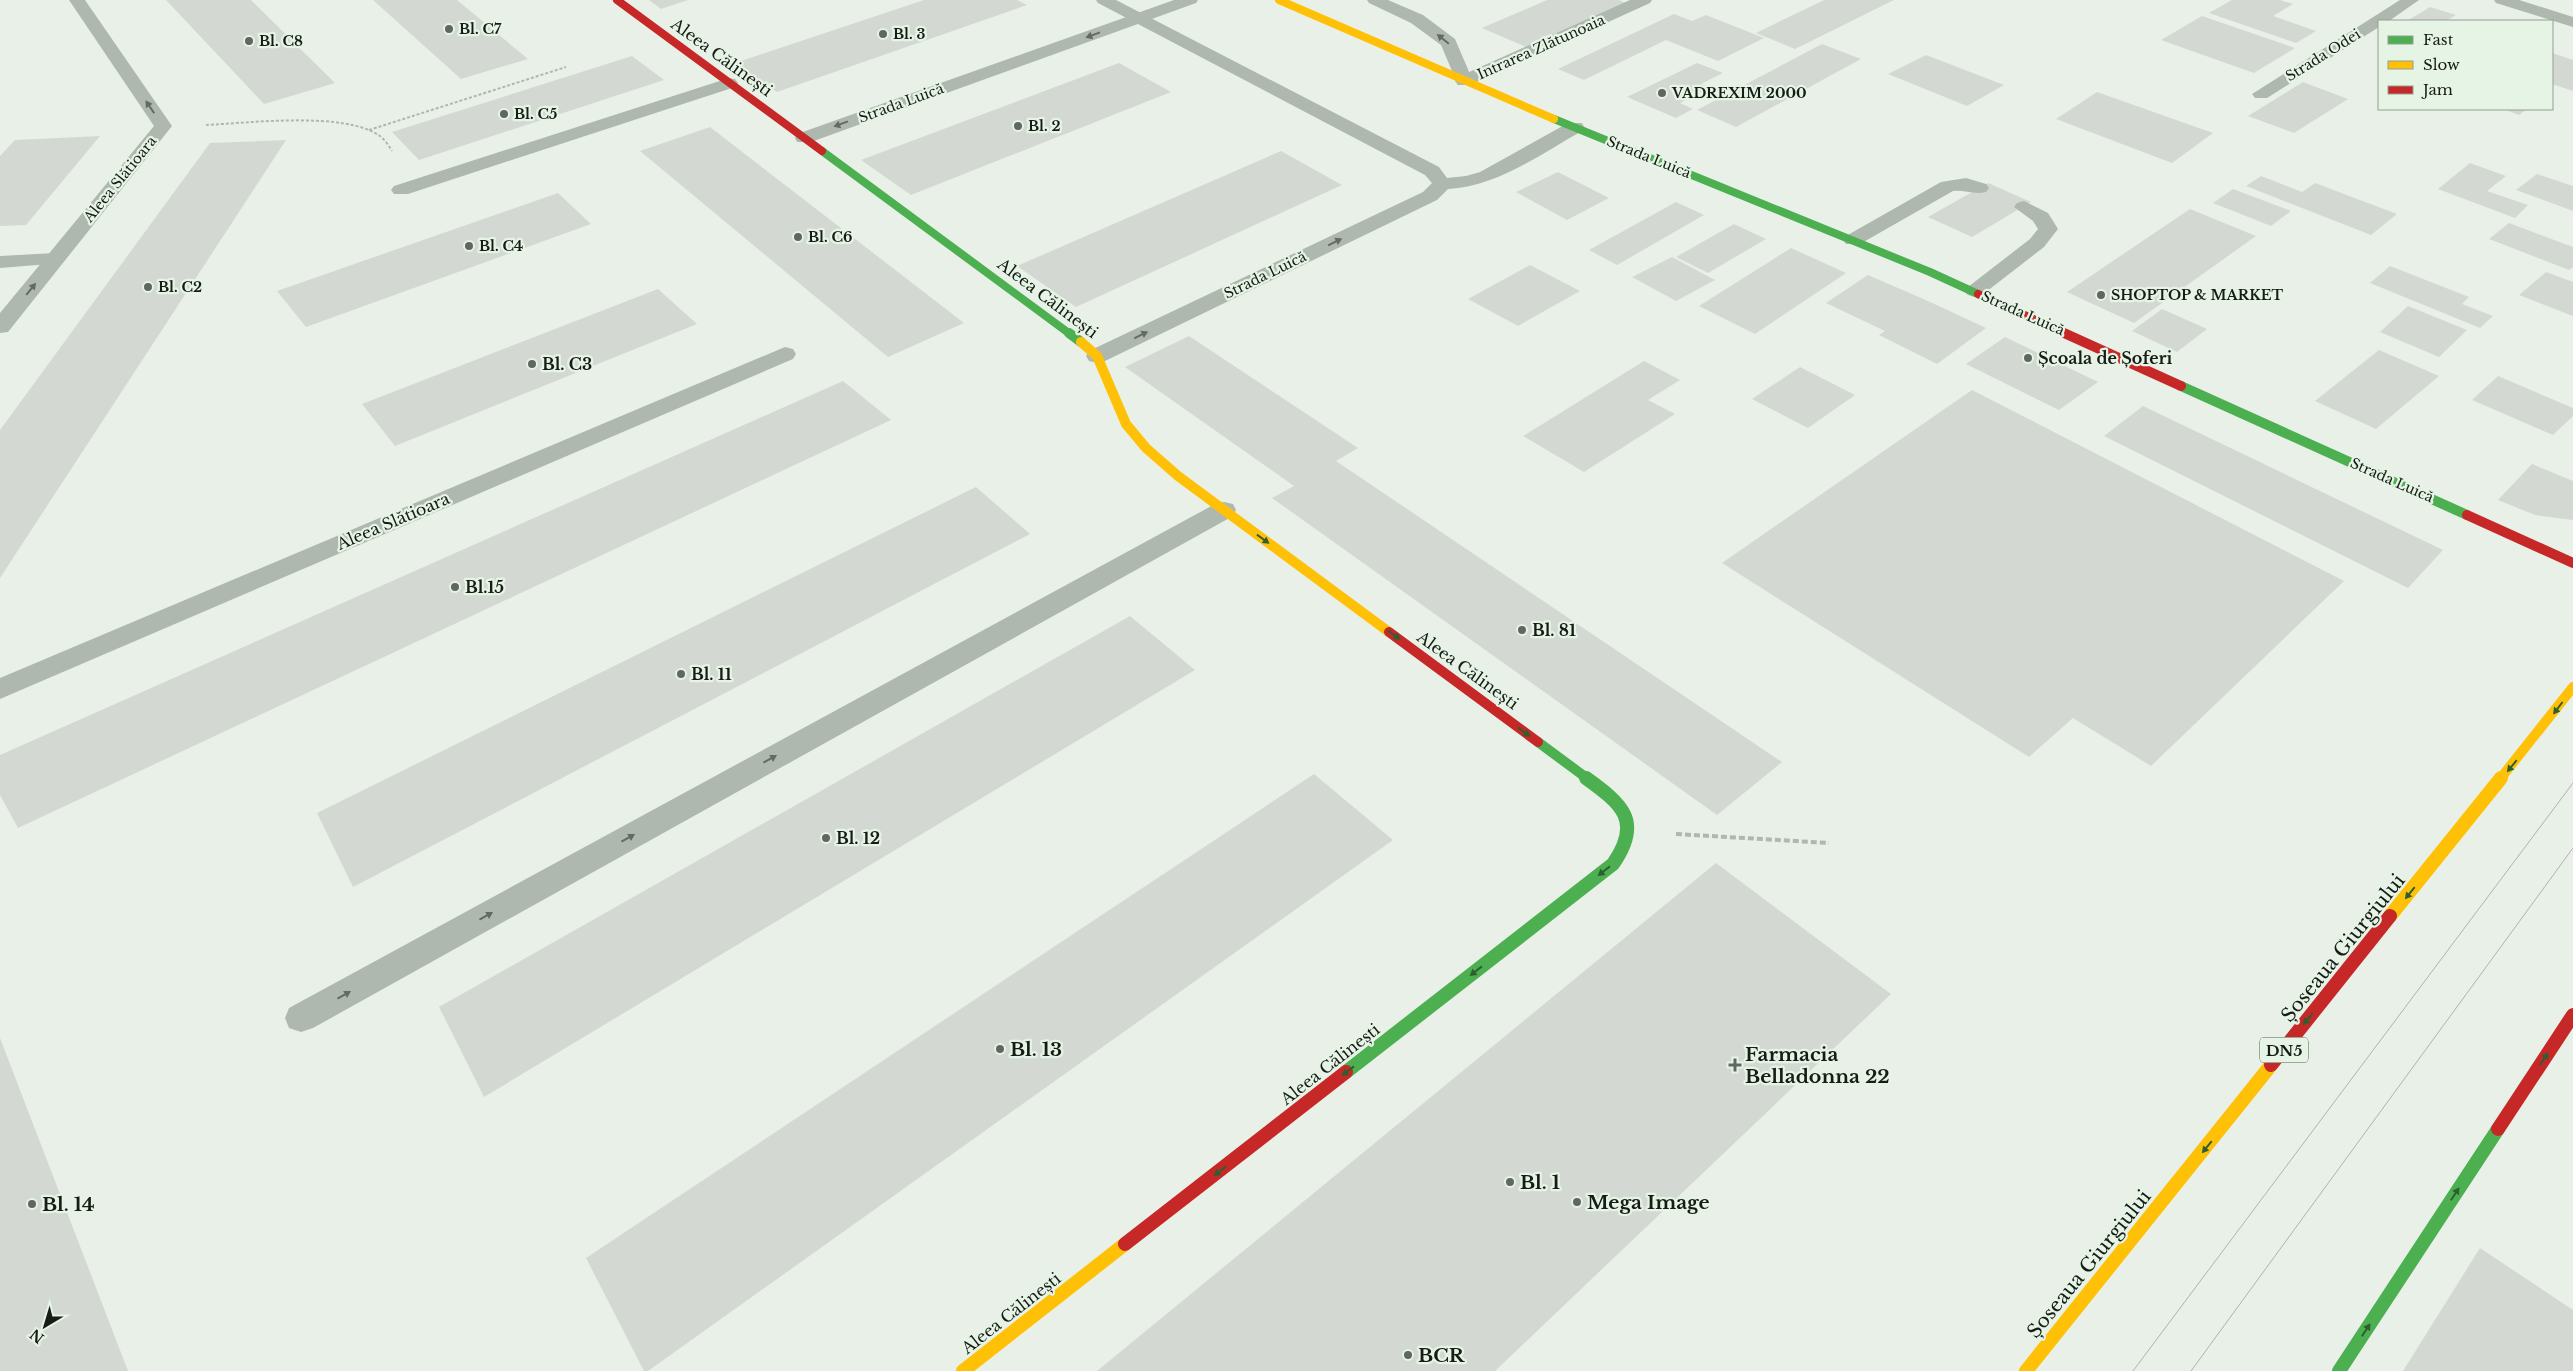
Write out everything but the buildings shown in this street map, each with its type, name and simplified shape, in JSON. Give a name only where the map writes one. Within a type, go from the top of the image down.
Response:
[{"type":"main road","name":"Aleea Călinești","points":[[617,0],[1029,302],[1097,356],[1112,398],[1126,424],[1146,448],[1224,510],[1610,795],[1623,810],[1631,832],[1626,847],[1613,864],[963,1371]]},
{"type":"main road","name":"Strada Luică","points":[[1279,0],[1464,81],[1853,240],[1975,292],[2573,562]]},
{"type":"main road","name":"Șoseaua Giurgiului","points":[[2026,1371],[2573,687]]},
{"type":"main road","points":[[2339,1371],[2573,1015]]},
{"type":"street","name":"Aleea Slătioara","points":[[0,326],[163,126],[78,0]]},
{"type":"street","points":[[1104,0],[1432,171],[1442,184],[1468,182],[1487,176],[1575,127]]},
{"type":"street","name":"Strada Luică","points":[[804,138],[1190,0]]},
{"type":"street","points":[[1375,0],[1417,19],[1449,43],[1464,81]]},
{"type":"street","name":"Intrarea Zlătunoaia","points":[[1464,81],[1644,0]]},
{"type":"street","name":"Strada Odei","points":[[2379,20],[2411,0]]},
{"type":"street","points":[[2502,0],[2573,22]]},
{"type":"street","name":"Strada Odei","points":[[2261,94],[2378,21]]},
{"type":"street","points":[[401,190],[729,83]]},
{"type":"street","name":"Strada Luică","points":[[1097,356],[1430,196],[1442,184]]},
{"type":"street","points":[[1853,240],[1948,186],[1966,184],[1979,188]]},
{"type":"street","points":[[1975,292],[2037,243],[2048,229],[2041,217],[2024,207]]},
{"type":"street","points":[[0,262],[55,259]]},
{"type":"street","name":"Aleea Slătioara","points":[[0,689],[785,354]]},
{"type":"street","points":[[301,1018],[1224,510]]},
{"type":"path","points":[[368,130],[566,67]]},
{"type":"path","points":[[163,126],[322,123],[356,126],[380,136],[396,156],[397,176],[401,190]]},
{"type":"path","points":[[1631,832],[1829,843]]},
{"type":"tram line","points":[[2133,1371],[2573,783]]},
{"type":"tram line","points":[[2191,1371],[2573,848]]},
{"type":"traffic: fast","points":[[1554,119],[1930,272],[1978,294]]},
{"type":"traffic: fast","points":[[822,151],[1081,342]]},
{"type":"traffic: fast","points":[[2181,386],[2467,515]]},
{"type":"traffic: fast","points":[[1346,1072],[1613,864],[1620,854],[1628,837],[1628,829],[1627,821],[1618,805],[1610,795],[1538,742]]},
{"type":"traffic: fast","points":[[2339,1371],[2498,1129]]},
{"type":"traffic: slow","points":[[1279,0],[1554,119]]},
{"type":"traffic: slow","points":[[1081,342],[1097,356],[1126,424],[1146,448],[1178,476],[1389,632]]},
{"type":"traffic: slow","points":[[2390,916],[2573,687]]},
{"type":"traffic: slow","points":[[2026,1371],[2271,1065]]},
{"type":"traffic: slow","points":[[963,1371],[1125,1244]]},
{"type":"traffic: jam","points":[[617,0],[822,151]]},
{"type":"traffic: jam","points":[[1978,294],[2181,386]]},
{"type":"traffic: jam","points":[[2467,515],[2573,563]]},
{"type":"traffic: jam","points":[[1389,632],[1538,742]]},
{"type":"traffic: jam","points":[[2271,1065],[2390,916]]},
{"type":"traffic: jam","points":[[2498,1129],[2573,1015]]},
{"type":"traffic: jam","points":[[1125,1244],[1346,1072]]},
{"type":"place","name":"Bl. C7","points":[[449,29]]},
{"type":"place","name":"Bl. 3","points":[[883,34]]},
{"type":"place","name":"Bl. C8","points":[[249,41]]},
{"type":"place","name":"VADREXIM 2000","points":[[1662,93]]},
{"type":"place","name":"Bl. C5","points":[[504,114]]},
{"type":"place","name":"Bl. 2","points":[[1018,126]]},
{"type":"place","name":"Bl. C6","points":[[798,237]]},
{"type":"place","name":"Bl. C4","points":[[469,246]]},
{"type":"place","name":"Bl. C2","points":[[148,287]]},
{"type":"place","name":"SHOPTOP & MARKET","points":[[2101,295]]},
{"type":"place","name":"Școala de Șoferi","points":[[2028,358]]},
{"type":"place","name":"Bl. C3","points":[[532,364]]},
{"type":"place","name":"Bl.15","points":[[455,587]]},
{"type":"place","name":"Bl. 81","points":[[1522,630]]},
{"type":"place","name":"Bl. 11","points":[[681,674]]},
{"type":"place","name":"Bl. 12","points":[[826,838]]},
{"type":"place","name":"Bl. 13","points":[[1000,1049]]},
{"type":"place","name":"Farmacia Belladonna 22","points":[[1735,1065]]},
{"type":"place","name":"Bl. 1","points":[[1510,1182]]},
{"type":"place","name":"Mega Image","points":[[1577,1202]]},
{"type":"place","name":"Bl. 14","points":[[32,1204]]},
{"type":"place","name":"BCR","points":[[1408,1355]]}]
